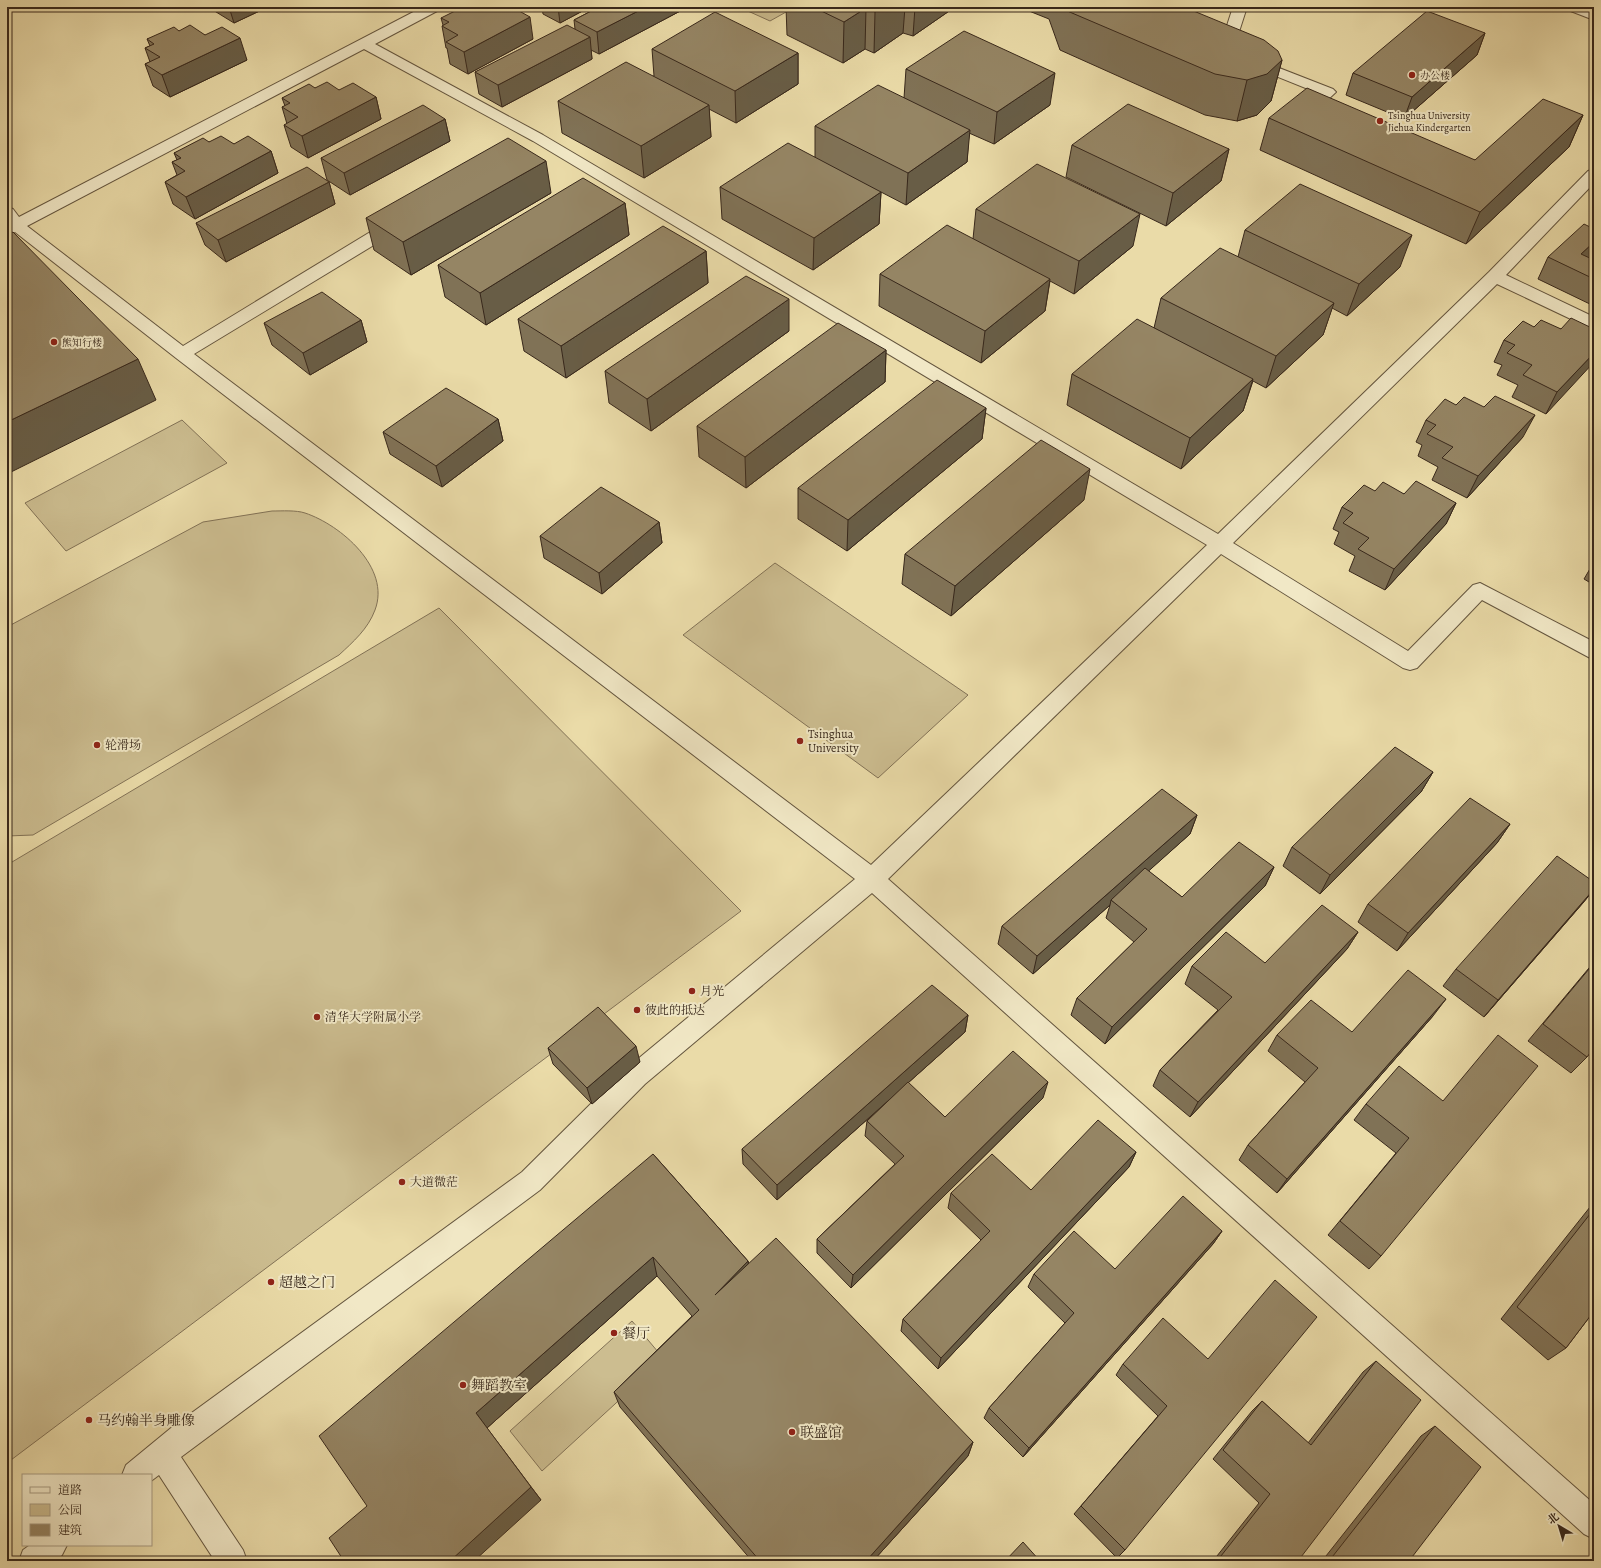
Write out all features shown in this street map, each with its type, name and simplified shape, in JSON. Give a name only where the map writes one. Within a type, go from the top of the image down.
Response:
[{"type":"street","points":[[434,7],[365,44],[10,223],[872,879],[1594,1524]]},
{"type":"street","points":[[1222,49],[1231,35],[1239,10],[1238,7]]},
{"type":"street","points":[[1573,7],[1594,16]]},
{"type":"street","points":[[1208,43],[1328,92],[1310,108],[1331,117]]},
{"type":"street","points":[[365,44],[1220,544],[1410,662],[1480,590],[1594,652]]},
{"type":"street","points":[[137,1474],[162,1454],[531,1181],[636,1076],[872,879],[1220,544],[1495,276],[1594,174]]},
{"type":"street","points":[[182,354],[410,215]]},
{"type":"street","points":[[1495,276],[1594,324]]},
{"type":"street","points":[[162,1454],[232,1561]]},
{"type":"street","points":[[34,1561],[51,1546]]},
{"type":"green space","points":[[739,7],[795,7],[770,21]]},
{"type":"green space","points":[[182,420],[227,463],[66,551],[25,503]]},
{"type":"green space","name":"轮滑场","points":[[272,511],[301,512],[319,519],[333,527],[360,550],[376,579],[378,594],[375,610],[364,629],[339,655],[33,835],[7,836],[7,627],[203,522]]},
{"type":"green space","points":[[775,563],[968,695],[878,778],[683,635]]},
{"type":"green space","points":[[439,608],[741,911],[7,1463],[7,865]]},
{"type":"green space","points":[[632,1321],[664,1359],[542,1471],[510,1431]]},
{"type":"building","points":[[463,7],[469,7],[472,9],[475,7],[488,7],[495,10],[502,7],[512,7],[530,17],[464,52],[446,42],[458,35],[442,26],[449,22],[441,18]]},
{"type":"building","points":[[599,7],[646,7],[597,32],[574,20]]},
{"type":"building","points":[[813,7],[883,7],[875,12],[866,8],[844,22]]},
{"type":"building","points":[[1064,7],[1184,7],[1264,40],[1278,51],[1282,60],[1267,74],[1247,80],[1215,74],[1065,10]]},
{"type":"building","points":[[1427,11],[1485,33],[1412,97],[1353,73]]},
{"type":"building","points":[[715,12],[798,53],[735,91],[652,49]]},
{"type":"building","points":[[190,25],[205,35],[222,27],[240,38],[162,75],[145,64],[160,57],[145,48],[154,44],[147,39],[174,27],[179,31]]},
{"type":"building","points":[[567,25],[590,37],[498,85],[475,72]]},
{"type":"building","points":[[964,31],[1055,73],[997,112],[906,69]]},
{"type":"building","points":[[626,62],[709,105],[641,146],[558,101]]},
{"type":"building","points":[[327,82],[339,90],[353,83],[376,97],[302,136],[284,125],[298,117],[282,107],[290,103],[282,98],[309,84],[315,88]]},
{"type":"building","points":[[878,85],[970,130],[908,173],[815,126]]},
{"type":"building","points":[[1307,88],[1475,160],[1543,99],[1583,115],[1480,212],[1269,118]]},
{"type":"building","points":[[1128,104],[1229,149],[1173,193],[1072,145]]},
{"type":"building","points":[[423,105],[445,119],[344,173],[321,158]]},
{"type":"building","points":[[221,136],[234,144],[248,136],[271,151],[186,197],[165,182],[185,171],[172,162],[181,158],[174,153],[203,138],[209,142]]},
{"type":"building","points":[[508,138],[546,161],[403,242],[366,218]]},
{"type":"building","points":[[788,143],[881,192],[814,238],[720,187]]},
{"type":"building","points":[[1037,164],[1140,214],[1079,261],[976,209]]},
{"type":"building","points":[[307,167],[329,182],[218,240],[196,223]]},
{"type":"building","points":[[583,178],[625,203],[480,293],[438,265]]},
{"type":"building","points":[[1300,184],[1412,235],[1359,284],[1245,230]]},
{"type":"building","points":[[1584,224],[1594,229],[1594,242],[1581,254],[1594,260],[1594,279],[1548,257]]},
{"type":"building","points":[[947,225],[1050,279],[985,331],[880,274]]},
{"type":"building","points":[[663,226],[706,251],[561,346],[518,319]]},
{"type":"building","points":[[13,232],[138,359],[7,422],[7,235]]},
{"type":"building","points":[[1220,248],[1334,303],[1276,356],[1161,298]]},
{"type":"building","points":[[746,276],[789,299],[647,399],[605,371]]},
{"type":"building","points":[[322,292],[361,320],[303,353],[264,323]]},
{"type":"building","points":[[1571,318],[1594,329],[1594,353],[1557,392],[1523,375],[1532,365],[1507,353],[1515,345],[1504,340],[1523,321],[1534,327],[1541,320],[1561,329]]},
{"type":"building","points":[[1137,319],[1253,379],[1190,438],[1072,374]]},
{"type":"building","points":[[838,323],[886,350],[745,457],[697,426]]},
{"type":"building","points":[[937,380],[986,408],[848,520],[798,488]]},
{"type":"building","points":[[446,388],[498,419],[436,466],[383,432]]},
{"type":"building","points":[[1495,396],[1535,415],[1478,476],[1442,458],[1453,447],[1427,434],[1436,425],[1426,420],[1445,399],[1456,405],[1464,397],[1484,407]]},
{"type":"building","points":[[1041,440],[1090,469],[955,586],[905,554]]},
{"type":"building","points":[[1416,481],[1456,503],[1394,569],[1358,549],[1369,538],[1343,523],[1353,513],[1342,507],[1364,485],[1375,491],[1383,482],[1404,494]]},
{"type":"building","points":[[601,487],[659,522],[599,573],[540,536]]},
{"type":"building","points":[[1395,747],[1433,772],[1330,875],[1292,847]]},
{"type":"building","points":[[1162,789],[1197,815],[1037,956],[1002,926]]},
{"type":"building","points":[[1470,798],[1510,824],[1408,933],[1368,904]]},
{"type":"building","points":[[1239,842],[1274,867],[1112,1027],[1077,998],[1147,929],[1111,900],[1145,868],[1182,897]]},
{"type":"building","points":[[1557,856],[1594,882],[1594,889],[1498,1000],[1456,969]]},
{"type":"building","points":[[1322,905],[1358,932],[1198,1102],[1160,1070],[1232,997],[1192,966],[1226,932],[1265,963]]},
{"type":"building","points":[[1594,963],[1594,1048],[1587,1057],[1543,1024]]},
{"type":"building","points":[[1408,970],[1446,999],[1287,1179],[1248,1145],[1318,1068],[1277,1035],[1311,1000],[1352,1032]]},
{"type":"building","points":[[932,985],[968,1015],[777,1185],[742,1149]]},
{"type":"building","points":[[598,1007],[636,1046],[587,1088],[548,1048]]},
{"type":"building","points":[[1498,1035],[1538,1066],[1381,1256],[1340,1221],[1409,1138],[1366,1104],[1399,1066],[1443,1101]]},
{"type":"building","points":[[1013,1051],[1048,1082],[853,1275],[817,1239],[904,1156],[867,1121],[908,1082],[945,1117]]},
{"type":"building","points":[[1098,1120],[1136,1152],[941,1358],[903,1319],[990,1231],[951,1193],[992,1154],[1031,1190]]},
{"type":"building","points":[[653,1154],[748,1261],[715,1295],[776,1238],[973,1442],[866,1561],[760,1561],[614,1392],[699,1310],[653,1257],[476,1413],[531,1487],[450,1561],[344,1561],[329,1538],[367,1506],[319,1436]]},
{"type":"building","points":[[1183,1196],[1222,1231],[1029,1448],[989,1408],[1074,1313],[1034,1274],[1074,1231],[1115,1269]]},
{"type":"building","points":[[1594,1209],[1594,1311],[1566,1348],[1517,1307]]},
{"type":"building","points":[[1275,1280],[1317,1317],[1125,1550],[1081,1506],[1167,1406],[1123,1364],[1163,1318],[1208,1359]]},
{"type":"building","points":[[1376,1361],[1421,1400],[1298,1561],[1217,1561],[1270,1494],[1223,1450],[1262,1401],[1311,1445]]},
{"type":"building","points":[[1435,1426],[1481,1467],[1409,1561],[1329,1561]]},
{"type":"building","points":[[1023,1542],[1040,1561],[1005,1561]]},
{"type":"place","name":"办公楼","points":[[1412,75]]},
{"type":"place","name":"Tsinghua University Jiehua Kindergarten","points":[[1380,121]]},
{"type":"place","name":"熊知行楼","points":[[54,342]]},
{"type":"place","name":"Tsinghua University","points":[[800,741]]},
{"type":"place","name":"轮滑场","points":[[97,745]]},
{"type":"place","name":"月光","points":[[692,991]]},
{"type":"place","name":"彼此的抵达","points":[[637,1010]]},
{"type":"place","name":"清华大学附属小学","points":[[317,1017]]},
{"type":"place","name":"大道微茫","points":[[402,1182]]},
{"type":"place","name":"超越之门","points":[[271,1282]]},
{"type":"place","name":"餐厅","points":[[614,1333]]},
{"type":"place","name":"舞蹈教室","points":[[463,1385]]},
{"type":"place","name":"马约翰半身雕像","points":[[89,1420]]},
{"type":"place","name":"联盛馆","points":[[792,1432]]}]
